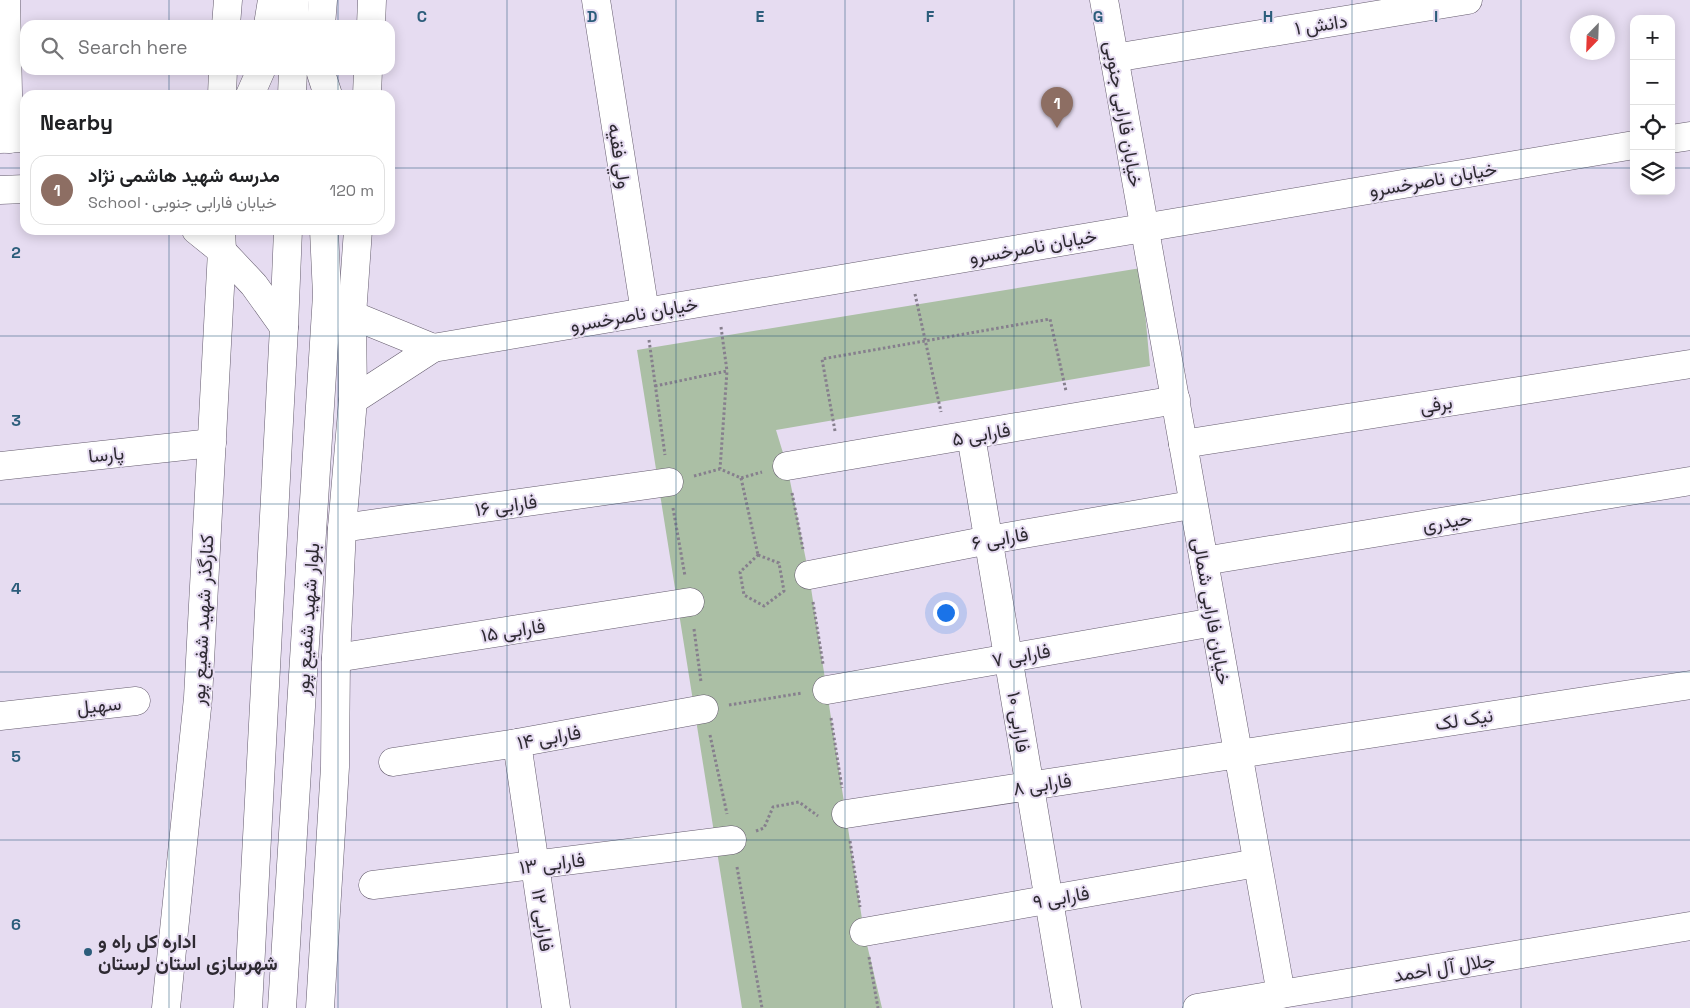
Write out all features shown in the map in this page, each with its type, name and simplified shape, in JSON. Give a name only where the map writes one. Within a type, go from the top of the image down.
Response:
[{"type":"street","points":[[6,0],[11,139]]},
{"type":"street","points":[[226,20],[228,0]]},
{"type":"street","points":[[269,20],[272,0]]},
{"type":"street","points":[[294,20],[295,0]]},
{"type":"street","points":[[321,20],[323,0]]},
{"type":"street","points":[[371,20],[372,0]]},
{"type":"street","name":"ولي فقيه","points":[[596,0],[645,312]]},
{"type":"street","name":"خیابان فارابی جنوبی","points":[[1104,0],[1144,228]]},
{"type":"street","name":"دانش ۱","points":[[1114,58],[1468,0]]},
{"type":"street","points":[[222,90],[223,75]]},
{"type":"street","points":[[252,90],[259,75]]},
{"type":"street","points":[[292,90],[293,75]]},
{"type":"street","points":[[318,75],[318,90]]},
{"type":"street","points":[[320,75],[326,90]]},
{"type":"street","points":[[367,90],[368,75]]},
{"type":"street","points":[[1675,138],[1690,136]]},
{"type":"street","name":"خیابان ناصرخسرو","points":[[433,348],[1630,147]]},
{"type":"street","points":[[0,190],[20,189]]},
{"type":"street","name":"خیابان فارابی شمالی","points":[[1144,228],[1282,1001]]},
{"type":"street","points":[[209,235],[222,240],[284,327]]},
{"type":"street","name":"بلوار شهید شفیع پور","points":[[248,1008],[288,235]]},
{"type":"street","name":"بلوار شهید شفیع پور","points":[[282,1008],[327,296],[324,235]]},
{"type":"street","points":[[320,1008],[335,767],[336,658],[342,528],[353,400],[352,315],[358,235]]},
{"type":"street","name":"کنارگذر شهید شفیع پور","points":[[166,1008],[198,698],[222,240]]},
{"type":"street","points":[[352,315],[433,348]]},
{"type":"street","points":[[353,400],[433,348]]},
{"type":"street","name":"برفی","points":[[1183,444],[1690,364]]},
{"type":"street","name":"فارابی ۵","points":[[787,466],[1176,400]]},
{"type":"street","name":"فارابی ۱۰","points":[[959,438],[989,540],[1067,1008]]},
{"type":"street","name":"پارسا","points":[[0,466],[212,443]]},
{"type":"street","name":"حیدری","points":[[1204,561],[1690,481]]},
{"type":"street","name":"فارابی ۱۶","points":[[342,528],[669,482]]},
{"type":"street","name":"فارابی ۶","points":[[808,575],[989,540],[1191,505]]},
{"type":"street","name":"فارابی ۱۵","points":[[336,658],[690,602]]},
{"type":"street","name":"فارابی ۷","points":[[827,690],[1214,622]]},
{"type":"street","name":"نیک لک","points":[[1238,753],[1690,685]]},
{"type":"street","name":"سهیل","points":[[0,716],[136,701]]},
{"type":"street","name":"فارابی ۱۴","points":[[393,762],[517,743],[704,708]]},
{"type":"street","name":"فارابی ۱۲","points":[[517,743],[556,1008]]},
{"type":"street","name":"فارابی ۸","points":[[846,814],[1238,753]]},
{"type":"street","name":"فارابی ۱۳","points":[[373,885],[732,840]]},
{"type":"street","name":"فارابی ۹","points":[[864,932],[1257,863]]},
{"type":"street","name":"جلال آل احمد","points":[[1197,1008],[1282,1001],[1690,926]]},
{"type":"path","points":[[910,267],[925,341],[959,438]]},
{"type":"path","points":[[718,300],[727,371],[720,469]]},
{"type":"path","points":[[645,312],[669,482],[690,602],[704,708],[732,840],[762,1008]]},
{"type":"path","points":[[840,458],[822,359],[1050,319],[1071,418]]},
{"type":"path","points":[[655,386],[727,371]]},
{"type":"path","points":[[669,482],[720,469],[740,478],[787,466],[808,575],[864,932],[878,1008]]},
{"type":"path","points":[[740,478],[758,555]]},
{"type":"path","points":[[758,555],[778,563],[784,591],[764,606],[744,594],[740,572],[758,555]]},
{"type":"path","points":[[704,708],[827,690]]},
{"type":"path","points":[[732,840],[764,828],[773,807],[799,802],[819,816],[846,814]]},
{"type":"green space","points":[[1141,268],[1150,366],[776,430],[787,466],[809,575],[864,932],[882,1008],[742,1008],[637,350]]},
{"type":"place","name":"مدرسه شهید ه‍اشمی نژاد","points":[[1057,128]]},
{"type":"place","name":"اداره کل راه و شهرسازی استان لرستان","points":[[88,952]]}]
